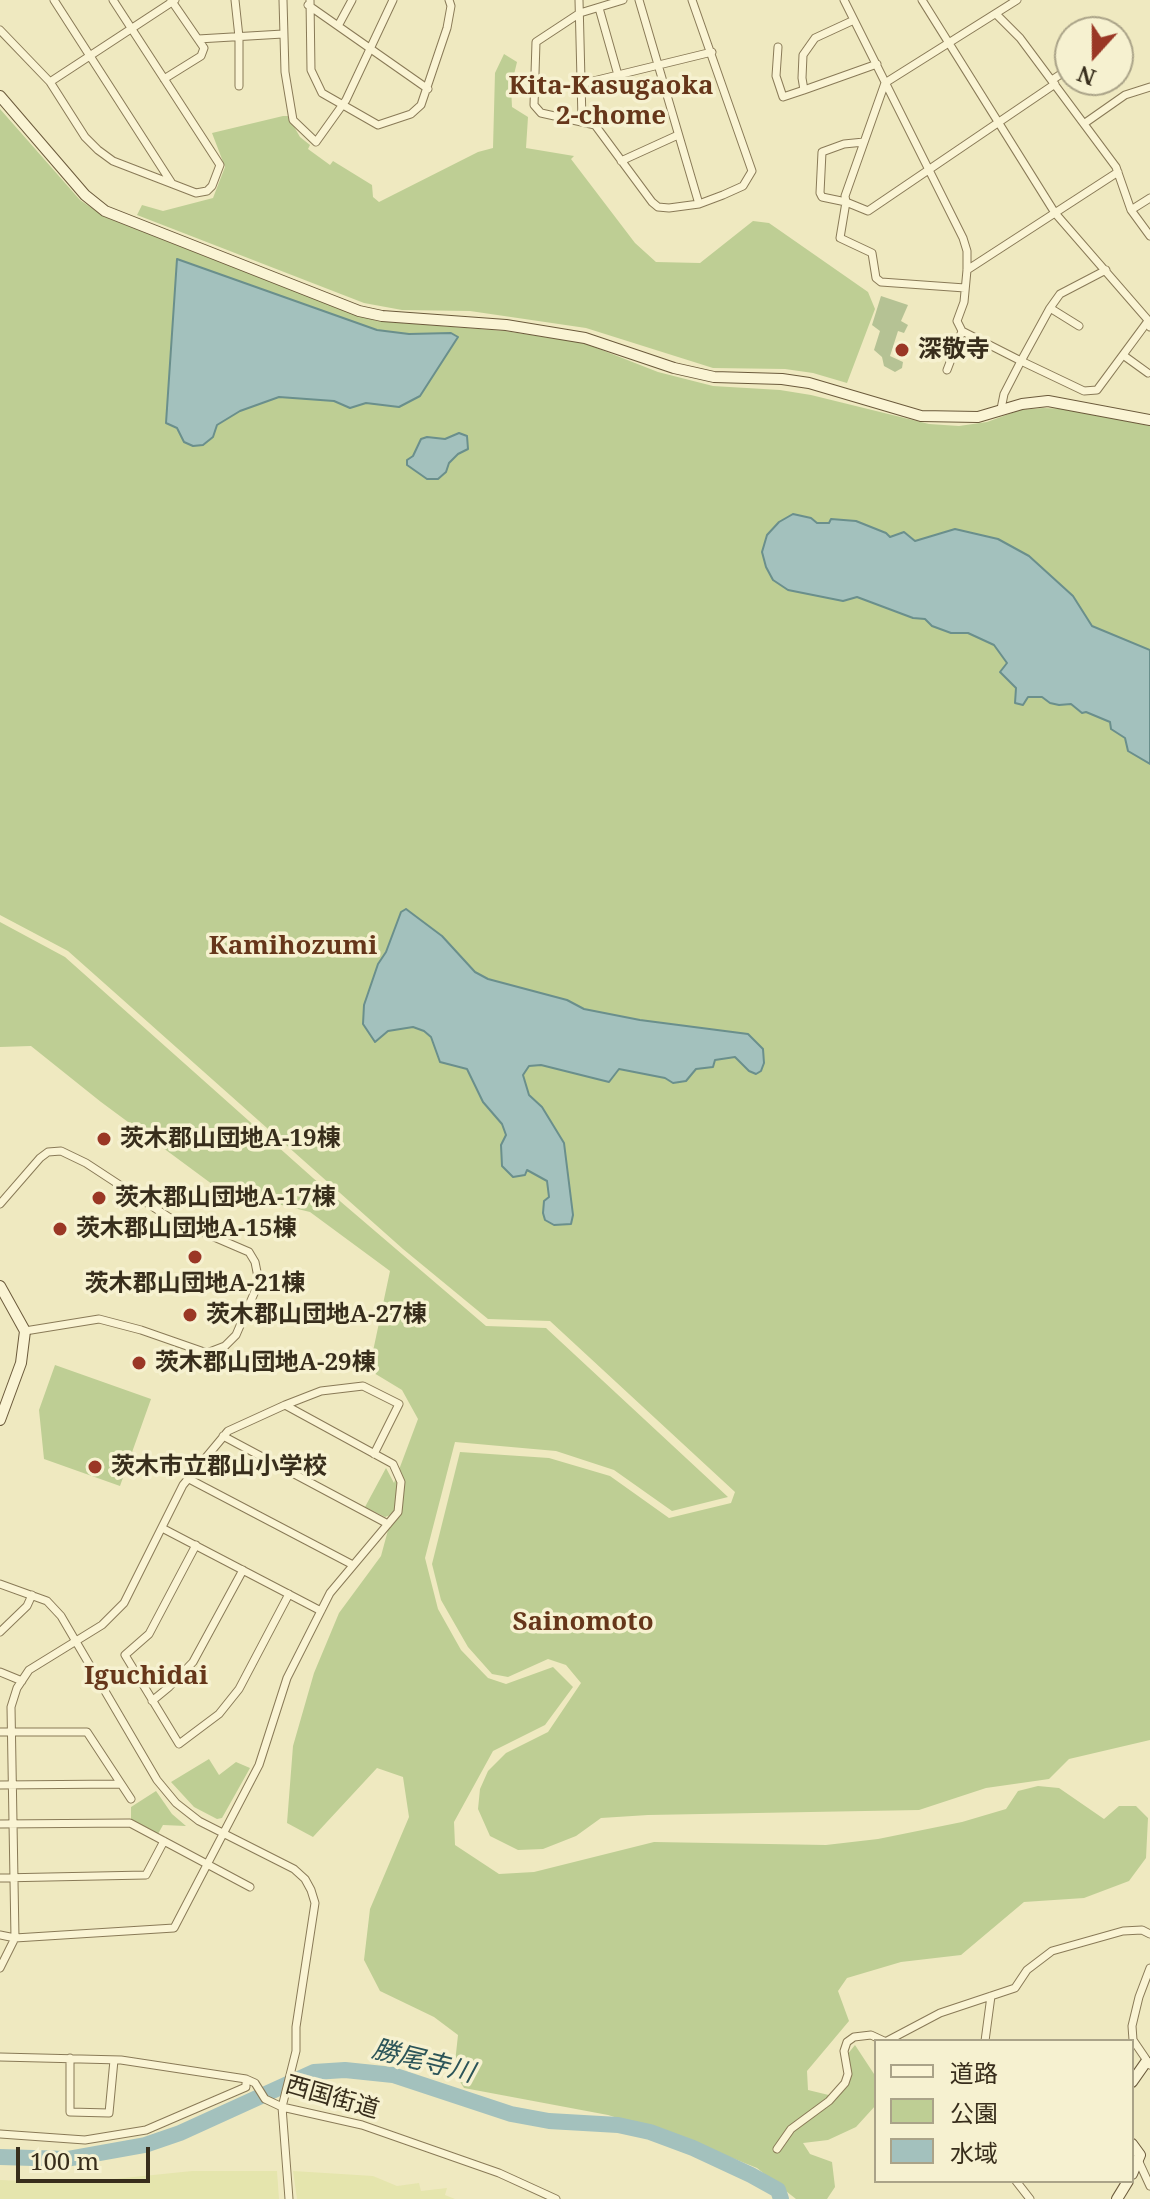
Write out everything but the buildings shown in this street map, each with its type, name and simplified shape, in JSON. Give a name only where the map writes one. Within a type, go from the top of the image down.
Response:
[{"type":"street","points":[[54,0],[172,184]]},
{"type":"street","points":[[0,30],[50,82],[85,137],[98,150],[113,161],[172,184],[196,193],[207,191],[220,165],[113,0]]},
{"type":"street","points":[[235,0],[239,86]]},
{"type":"street","points":[[283,0],[285,72],[293,120],[316,142],[342,105],[393,0]]},
{"type":"street","points":[[338,26],[352,0]]},
{"type":"street","points":[[309,2],[311,70],[322,93],[378,125],[411,114],[421,105],[447,28],[451,6],[449,0]]},
{"type":"street","points":[[579,0],[582,120]]},
{"type":"street","points":[[623,0],[607,2],[599,8],[580,13],[536,42],[534,105],[541,113],[595,125],[658,207],[669,208],[699,204],[743,186],[752,171],[692,0]]},
{"type":"street","points":[[639,0],[699,204]]},
{"type":"street","points":[[844,0],[963,238],[967,270],[964,302],[957,321],[962,331],[1084,391],[1097,390],[1149,322],[1055,213],[922,0]]},
{"type":"street","points":[[965,288],[881,282],[876,278],[872,253],[840,238],[845,196],[885,83],[1017,0]]},
{"type":"street","points":[[50,82],[173,1],[204,48],[201,56],[164,79]]},
{"type":"street","points":[[309,2],[428,89]]},
{"type":"street","points":[[599,8],[618,75]]},
{"type":"street","points":[[864,142],[844,144],[822,152],[822,197],[868,211],[1054,82],[1020,38],[996,14]]},
{"type":"street","points":[[804,90],[803,55],[809,46],[815,38],[854,20]]},
{"type":"street","points":[[198,39],[283,34]]},
{"type":"street","points":[[778,47],[776,76],[783,97],[877,64]]},
{"type":"street","points":[[581,84],[712,52]]},
{"type":"street","points":[[1085,123],[1125,95],[1150,87]]},
{"type":"street","points":[[0,96],[85,195],[110,214],[359,311],[382,316],[506,325],[585,338],[701,374],[809,383],[921,416],[978,417],[1035,401],[1062,402],[1150,420]]},
{"type":"street","points":[[1065,96],[1118,172],[1131,210],[1150,236]]},
{"type":"street","points":[[621,161],[678,135]]},
{"type":"street","points":[[967,270],[1118,172]]},
{"type":"street","points":[[1131,210],[1150,198]]},
{"type":"street","points":[[1001,409],[1004,394],[1060,294],[1106,270]]},
{"type":"street","points":[[1050,308],[1079,326]]},
{"type":"street","points":[[947,370],[962,331]]},
{"type":"street","points":[[1123,355],[1148,373]]},
{"type":"street","points":[[0,1204],[40,1158],[48,1152],[61,1151],[86,1163],[170,1218],[249,1252],[255,1262],[259,1282],[236,1335],[225,1346],[207,1353],[99,1319],[25,1331]]},
{"type":"street","points":[[0,1286],[25,1331],[21,1363],[0,1420]]},
{"type":"street","points":[[0,1968],[15,1938],[11,1707],[29,1670],[102,1625],[124,1603],[189,1479],[228,1431],[321,1391],[363,1386],[399,1404],[374,1454]]},
{"type":"street","points":[[0,1935],[15,1938],[174,1928],[259,1765],[287,1678],[330,1593],[398,1512],[401,1482],[393,1464],[285,1405]]},
{"type":"street","points":[[223,1436],[388,1524]]},
{"type":"street","points":[[189,1479],[353,1565]]},
{"type":"street","points":[[162,1528],[321,1611]]},
{"type":"street","points":[[196,1545],[149,1634],[125,1655],[179,1744],[219,1714],[239,1689],[289,1594]]},
{"type":"street","points":[[152,1701],[193,1662],[243,1570]]},
{"type":"street","points":[[0,1584],[47,1601],[61,1616],[157,1780],[176,1803],[199,1821],[294,1869],[305,1879],[315,1903],[296,2027],[296,2051],[283,2103],[289,2199]]},
{"type":"street","points":[[0,1632],[27,1606],[32,1595]]},
{"type":"street","points":[[0,1672],[22,1681]]},
{"type":"street","points":[[0,1732],[87,1732],[131,1799]]},
{"type":"street","points":[[0,1785],[121,1784]]},
{"type":"street","points":[[0,1824],[130,1823],[250,1887]]},
{"type":"street","points":[[0,1878],[146,1875],[164,1841]]},
{"type":"street","points":[[890,2039],[940,2013],[1015,1988],[1027,1970],[1052,1951],[1123,1931],[1142,1930],[1150,1934]]},
{"type":"street","points":[[1133,2039],[1132,2026],[1150,1968]]},
{"type":"street","points":[[985,2039],[991,1996]]},
{"type":"street","points":[[777,2149],[791,2129],[829,2101],[845,2083],[848,2074],[844,2051],[847,2042],[854,2037],[871,2035],[881,2039]]},
{"type":"street","points":[[1134,2042],[1148,2064],[1134,2080]]},
{"type":"street","name":"西国街道","points":[[0,2057],[114,2060],[246,2079],[255,2083],[265,2099],[274,2103],[362,2125],[499,2173],[538,2195],[556,2199]]},
{"type":"street","points":[[70,2058],[70,2112],[109,2113],[114,2060]]},
{"type":"street","points":[[0,2134],[85,2140],[146,2130],[246,2087],[246,2079]]},
{"type":"street","points":[[1134,2147],[1140,2155],[1134,2171]]},
{"type":"street","points":[[1139,2162],[1150,2186]]},
{"type":"street","points":[[1018,2183],[1030,2199]]},
{"type":"green space","points":[[504,54],[517,62],[511,87],[512,107],[528,117],[526,148],[574,156],[571,159],[635,243],[656,262],[700,263],[753,221],[769,223],[868,292],[875,309],[847,383],[785,369],[713,368],[586,328],[470,311],[402,310],[364,303],[137,215],[142,205],[163,211],[213,198],[225,167],[212,133],[283,116],[288,116],[300,137],[310,145],[308,149],[330,165],[333,161],[372,185],[373,197],[379,202],[478,152],[493,148],[495,73]]},
{"type":"green space","points":[[0,109],[80,200],[105,217],[377,321],[505,331],[584,343],[658,372],[713,386],[811,395],[929,424],[959,426],[987,422],[1020,410],[1043,408],[1068,409],[1150,426],[1150,1740],[1069,1759],[1049,1779],[986,1788],[919,1810],[601,1818],[576,1836],[543,1849],[518,1850],[490,1836],[478,1809],[480,1789],[488,1771],[506,1753],[548,1732],[581,1683],[566,1665],[548,1659],[508,1677],[492,1674],[468,1647],[441,1600],[432,1564],[460,1452],[549,1458],[610,1476],[669,1518],[731,1503],[735,1492],[550,1321],[488,1319],[403,1249],[68,951],[0,915]]},
{"type":"green space","points":[[881,296],[908,305],[901,321],[908,325],[904,333],[898,331],[890,356],[903,362],[902,368],[895,372],[884,366],[882,357],[874,350],[880,331],[872,325]]},
{"type":"green space","points":[[0,922],[65,957],[313,1178],[486,1326],[546,1328],[728,1497],[672,1511],[614,1470],[556,1451],[455,1442],[425,1558],[438,1609],[461,1650],[488,1678],[506,1684],[553,1667],[573,1687],[545,1725],[493,1751],[454,1822],[455,1845],[499,1874],[534,1872],[654,1842],[826,1845],[878,1839],[962,1822],[1006,1809],[1018,1791],[1038,1786],[1059,1788],[1104,1819],[1119,1806],[1136,1806],[1148,1818],[1146,1858],[1129,1881],[1084,1898],[1024,1902],[961,1955],[901,1962],[847,1978],[838,1991],[849,2021],[807,2071],[808,2090],[837,2097],[847,2087],[849,2074],[842,2061],[855,2045],[874,2074],[874,2107],[856,2127],[828,2140],[803,2143],[810,2154],[832,2162],[835,2187],[827,2199],[796,2199],[757,2168],[685,2139],[608,2115],[464,2088],[454,2072],[458,2035],[434,2017],[380,1991],[364,1960],[370,1909],[409,1817],[403,1777],[377,1768],[313,1837],[287,1823],[293,1746],[314,1673],[339,1613],[381,1556],[391,1519],[391,1515],[385,1517],[365,1507],[386,1468],[394,1483],[418,1419],[402,1390],[369,1370],[390,1271],[310,1212],[220,1190],[31,1046],[0,1047]]},
{"type":"green space","points":[[55,1365],[151,1399],[120,1486],[44,1459],[39,1410]]},
{"type":"green space","points":[[209,1759],[219,1775],[236,1762],[250,1768],[222,1818],[217,1819],[194,1807],[171,1782]]},
{"type":"green space","points":[[156,1791],[172,1814],[186,1826],[163,1825],[158,1834],[131,1820],[131,1807]]},
{"type":"green space","points":[[192,2171],[277,2171],[279,2199],[0,2199],[0,2180],[75,2183]]},
{"type":"green space","points":[[293,2171],[373,2176],[397,2186],[419,2183],[421,2191],[447,2188],[445,2195],[455,2199],[297,2199]]},
{"type":"water","points":[[177,259],[377,330],[409,334],[451,333],[458,337],[420,396],[399,407],[366,403],[350,408],[334,401],[279,397],[240,411],[217,425],[213,437],[203,445],[193,446],[184,442],[177,428],[166,423]]},
{"type":"water","points":[[459,433],[467,436],[468,449],[449,463],[446,472],[438,479],[427,479],[407,465],[421,439],[445,439]]},
{"type":"water","points":[[793,514],[811,518],[817,523],[829,523],[831,519],[856,521],[890,537],[904,532],[915,541],[955,529],[998,539],[1029,556],[1073,596],[1092,626],[1150,650],[1150,764],[1128,751],[1125,738],[1111,729],[1110,722],[1082,713],[1071,704],[1050,703],[1042,697],[1028,697],[1023,705],[1015,703],[1016,688],[1000,672],[1007,663],[994,645],[968,633],[951,633],[932,626],[925,619],[913,618],[857,597],[843,601],[788,590],[773,580],[762,552],[767,535],[779,522]]},
{"type":"water","points":[[406,909],[442,936],[475,972],[488,979],[567,1000],[584,1009],[640,1020],[748,1034],[763,1049],[761,1071],[756,1074],[749,1071],[735,1057],[715,1060],[713,1067],[696,1069],[686,1081],[673,1083],[665,1078],[619,1069],[609,1082],[541,1065],[529,1066],[523,1075],[529,1095],[542,1107],[564,1143],[573,1215],[571,1224],[554,1225],[545,1220],[543,1213],[544,1201],[549,1197],[547,1181],[527,1170],[525,1175],[513,1177],[502,1166],[501,1145],[506,1135],[502,1124],[483,1102],[467,1069],[440,1062],[431,1037],[424,1031],[413,1027],[388,1031],[375,1042],[363,1024],[364,1005],[378,964],[386,952],[401,912]]},
{"type":"waterway","name":"勝尾寺川","points":[[0,2157],[67,2159],[145,2145],[180,2133],[314,2072],[345,2070],[393,2075],[511,2114],[549,2121],[618,2125],[650,2132],[751,2175],[778,2190],[781,2199]]},
{"type":"place","name":"深敬寺","points":[[902,350]]},
{"type":"place","name":"茨木郡山団地A-19棟","points":[[104,1139]]},
{"type":"place","name":"茨木郡山団地A-17棟","points":[[99,1198]]},
{"type":"place","name":"茨木郡山団地A-15棟","points":[[60,1229]]},
{"type":"place","name":"茨木郡山団地A-21棟","points":[[195,1257]]},
{"type":"place","name":"茨木郡山団地A-27棟","points":[[190,1315]]},
{"type":"place","name":"茨木郡山団地A-29棟","points":[[139,1363]]},
{"type":"place","name":"茨木市立郡山小学校","points":[[95,1467]]},
{"type":"district","name":"Kita-Kasugaoka 2-chome","points":[[611,102]]},
{"type":"district","name":"Kamihozumi","points":[[293,947]]},
{"type":"district","name":"Sainomoto","points":[[583,1623]]},
{"type":"district","name":"Iguchidai","points":[[146,1677]]}]
